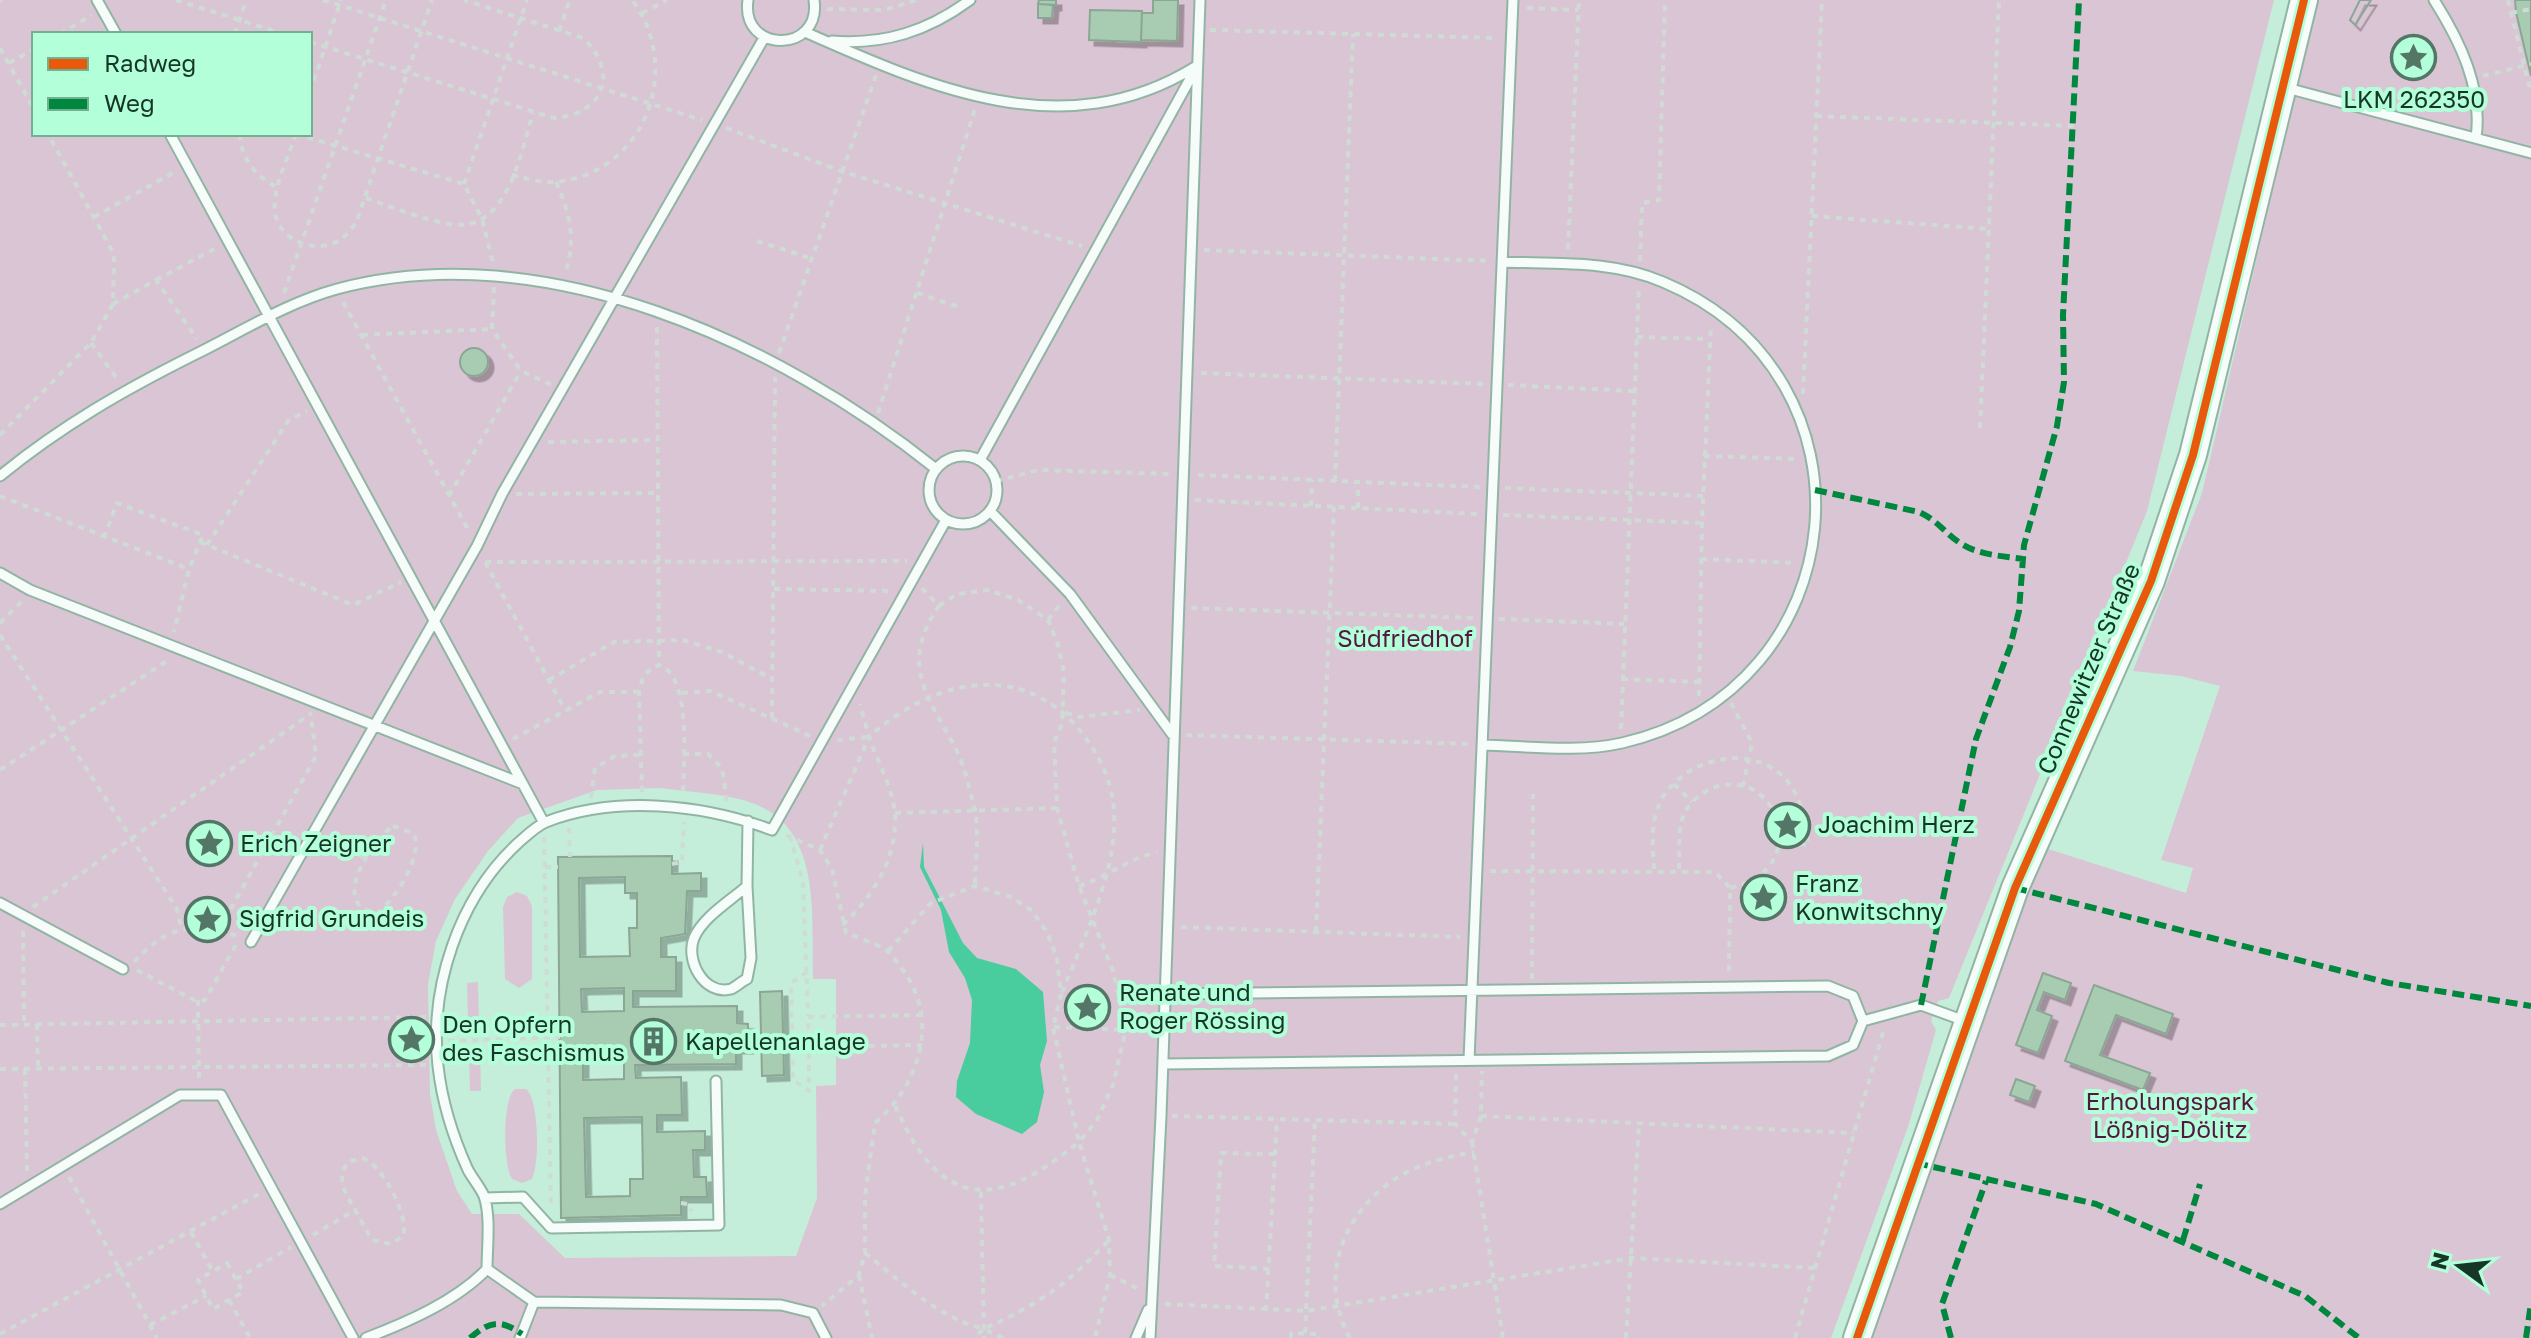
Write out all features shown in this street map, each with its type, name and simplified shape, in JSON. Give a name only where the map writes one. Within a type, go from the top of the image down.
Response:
[{"type":"street","name":"Connewitzer Straße","points":[[1857,1338],[2015,888],[2151,581],[2193,455],[2304,0]]},
{"type":"lane","points":[[748,0],[751,25],[764,38],[790,41],[805,32],[817,4]]},
{"type":"lane","points":[[824,41],[887,40],[942,21],[970,0]]},
{"type":"lane","points":[[1150,1338],[1163,1064],[1172,735],[1200,0]]},
{"type":"lane","points":[[2434,0],[2464,53],[2478,108],[2476,138]]},
{"type":"lane","points":[[1469,1060],[1512,4]]},
{"type":"lane","points":[[100,5],[115,32]]},
{"type":"lane","points":[[805,32],[880,65],[978,99],[1057,106],[1100,103],[1145,94],[1198,65]]},
{"type":"lane","points":[[251,942],[477,546],[531,442],[764,38]]},
{"type":"lane","points":[[980,460],[1198,65]]},
{"type":"lane","points":[[2284,87],[2531,153]]},
{"type":"lane","points":[[171,136],[544,823]]},
{"type":"lane","points":[[1482,745],[1570,747],[1620,743],[1699,713],[1726,695],[1780,632],[1799,599],[1809,564],[1816,500],[1812,460],[1789,393],[1771,364],[1747,336],[1718,312],[1665,282],[1639,272],[1567,264],[1502,262]]},
{"type":"lane","points":[[0,476],[78,417],[270,315],[337,289],[392,278],[445,274],[495,276],[562,285],[657,313],[775,366],[875,423],[936,469]]},
{"type":"lane","points":[[954,457],[980,460],[996,481],[996,499],[990,511],[972,523],[946,520],[930,499],[930,481],[936,469],[954,457]]},
{"type":"lane","points":[[990,511],[1070,594],[1172,735]]},
{"type":"lane","points":[[366,1338],[471,1286],[487,1269],[485,1198],[469,1172],[448,1120],[438,1065],[437,1017],[452,945],[474,897],[500,860],[544,823],[592,812],[642,806],[683,807],[727,814],[772,830],[946,520]]},
{"type":"lane","points":[[0,573],[30,590],[523,784]]},
{"type":"lane","points":[[747,886],[701,926],[692,941],[693,961],[700,979],[716,988],[731,989],[747,979],[751,958],[747,886],[748,821]]},
{"type":"lane","points":[[0,903],[123,969]]},
{"type":"lane","points":[[1163,1064],[1828,1056],[1853,1045],[1863,1021],[1853,996],[1837,987],[1165,994]]},
{"type":"lane","points":[[1863,1021],[1921,1005],[1968,1022]]},
{"type":"lane","points":[[485,1198],[523,1197],[551,1228],[719,1225],[716,1081]]},
{"type":"lane","points":[[0,1204],[180,1095],[221,1095],[353,1338]]},
{"type":"lane","points":[[487,1269],[534,1302],[781,1305],[813,1313],[826,1338]]},
{"type":"lane","points":[[520,1338],[534,1302]]},
{"type":"lane","points":[[1136,1338],[1151,1303]]},
{"type":"path","points":[[176,0],[278,32]]},
{"type":"path","points":[[236,32],[246,0]]},
{"type":"path","points":[[312,86],[341,0]]},
{"type":"path","points":[[270,315],[289,285],[386,0]]},
{"type":"path","points":[[295,136],[278,188],[275,212],[285,233],[303,245],[322,247],[341,240],[356,223],[432,0]]},
{"type":"path","points":[[312,43],[554,118],[575,117],[592,106],[602,89],[604,70],[597,52],[583,38],[464,0]]},
{"type":"path","points":[[464,184],[527,0]]},
{"type":"path","points":[[559,31],[570,0]]},
{"type":"path","points":[[512,175],[556,182],[585,174],[616,158],[637,134],[653,105],[657,72],[655,51],[642,13],[632,0]]},
{"type":"path","points":[[642,13],[667,0]]},
{"type":"path","points":[[817,4],[850,12],[884,10],[917,0]]},
{"type":"path","points":[[1567,264],[1579,0]]},
{"type":"path","points":[[1620,743],[1642,203],[1659,200],[1665,0]]},
{"type":"path","points":[[1802,424],[1822,0]]},
{"type":"path","points":[[1980,428],[1999,0]]},
{"type":"path","points":[[2508,0],[2531,93]]},
{"type":"path","points":[[1512,4],[1579,11]]},
{"type":"path","points":[[63,32],[100,5]]},
{"type":"path","points":[[2511,13],[2531,9]]},
{"type":"path","points":[[1199,30],[1511,39]]},
{"type":"path","points":[[1335,481],[1353,34]]},
{"type":"path","points":[[0,48],[32,105]]},
{"type":"path","points":[[9,63],[32,50]]},
{"type":"path","points":[[2489,74],[2531,64]]},
{"type":"path","points":[[772,718],[775,366],[810,258],[880,65]]},
{"type":"path","points":[[875,423],[978,99]]},
{"type":"path","points":[[366,198],[448,224],[465,225],[482,219],[501,202],[533,112]]},
{"type":"path","points":[[1816,116],[2074,126]]},
{"type":"path","points":[[0,435],[91,343],[113,304],[114,254],[49,136]]},
{"type":"path","points":[[241,136],[248,163],[261,179],[278,188]]},
{"type":"path","points":[[303,136],[464,184],[482,219],[495,276],[492,329],[521,371],[561,390]]},
{"type":"path","points":[[94,217],[187,165]]},
{"type":"path","points":[[556,182],[566,205],[574,246],[562,285]]},
{"type":"path","points":[[1812,216],[1989,229]]},
{"type":"path","points":[[113,304],[229,241]]},
{"type":"path","points":[[757,241],[810,258]]},
{"type":"path","points":[[1191,249],[1502,262]]},
{"type":"path","points":[[156,280],[204,350]]},
{"type":"path","points":[[337,289],[565,710]]},
{"type":"path","points":[[917,293],[962,308]]},
{"type":"path","points":[[1699,713],[1708,339],[1718,312]]},
{"type":"path","points":[[657,313],[659,665]]},
{"type":"path","points":[[362,335],[492,329]]},
{"type":"path","points":[[1637,337],[1708,339]]},
{"type":"path","points":[[91,343],[125,390]]},
{"type":"path","points":[[449,496],[521,371]]},
{"type":"path","points":[[1186,372],[1634,391]]},
{"type":"path","points":[[207,545],[288,421],[319,404]]},
{"type":"path","points":[[531,442],[657,440]]},
{"type":"path","points":[[1704,456],[1812,460]]},
{"type":"path","points":[[996,481],[1038,470],[1703,496]]},
{"type":"path","points":[[1311,506],[1312,480]]},
{"type":"path","points":[[1358,482],[1358,508]]},
{"type":"path","points":[[502,494],[658,493]]},
{"type":"path","points":[[0,496],[189,569]]},
{"type":"path","points":[[1181,499],[1702,523]]},
{"type":"path","points":[[104,538],[117,503],[203,535],[189,569],[171,646]]},
{"type":"path","points":[[1316,932],[1334,507]]},
{"type":"path","points":[[200,542],[353,605],[411,578]]},
{"type":"path","points":[[485,562],[774,558],[922,561]]},
{"type":"path","points":[[1701,559],[1809,564]]},
{"type":"path","points":[[913,578],[939,606]]},
{"type":"path","points":[[774,589],[905,592]]},
{"type":"path","points":[[0,623],[22,603],[30,590]]},
{"type":"path","points":[[895,1106],[922,1155],[946,1179],[980,1192],[1011,1187],[1079,1142],[1097,1120],[1113,1085],[1126,1029],[1113,971],[1079,886],[1057,808],[1054,742],[1063,712],[1064,673],[1058,645],[1048,620],[1018,600],[988,590],[957,594],[939,606],[925,627],[919,659],[925,698],[956,750],[975,810],[975,886]]},
{"type":"path","points":[[1048,620],[1070,594]]},
{"type":"path","points":[[1177,607],[1624,624]]},
{"type":"path","points":[[0,635],[60,733],[177,909],[181,928]]},
{"type":"path","points":[[549,680],[614,642],[683,640],[722,652],[773,679]]},
{"type":"path","points":[[0,770],[182,651]]},
{"type":"path","points":[[642,806],[639,692],[641,679],[649,669],[659,665]]},
{"type":"path","points":[[659,665],[676,676],[682,693],[685,856],[682,862],[672,864]]},
{"type":"path","points":[[1622,679],[1700,682]]},
{"type":"path","points":[[843,925],[871,897],[890,856],[895,813],[853,681]]},
{"type":"path","points":[[820,850],[869,737],[894,715],[925,698],[961,687],[1004,684],[1041,697],[1063,712],[1094,747],[1108,778],[1114,833],[1091,919],[1061,995],[1053,1027],[1079,1142],[1109,1240],[1110,1275],[1095,1338]]},
{"type":"path","points":[[682,693],[711,691],[821,741],[869,737]]},
{"type":"path","points":[[502,746],[600,692],[639,692]]},
{"type":"path","points":[[1726,695],[1744,722],[1752,743],[1743,786]]},
{"type":"path","points":[[219,930],[316,756],[311,716],[316,704]]},
{"type":"path","points":[[1063,712],[1080,717],[1152,709]]},
{"type":"path","points":[[24,1025],[23,916],[311,716]]},
{"type":"path","points":[[1172,735],[1482,745]]},
{"type":"path","points":[[683,754],[708,754],[722,768],[727,814]]},
{"type":"path","points":[[592,812],[590,786],[595,768],[615,756],[641,755]]},
{"type":"path","points":[[1654,869],[1656,811],[1674,784],[1688,771],[1728,758],[1749,761],[1777,772],[1792,786],[1803,814],[1808,845],[1780,843]]},
{"type":"path","points":[[1674,784],[1692,802]]},
{"type":"path","points":[[1679,869],[1681,827],[1692,802],[1719,786],[1743,786],[1757,792],[1779,823],[1780,843],[1769,868],[1758,878],[1730,888]]},
{"type":"path","points":[[1532,989],[1533,794]]},
{"type":"path","points":[[895,813],[1057,808]]},
{"type":"path","points":[[1779,823],[1803,814]]},
{"type":"path","points":[[569,817],[570,857]]},
{"type":"path","points":[[544,823],[551,1228]]},
{"type":"path","points":[[393,826],[413,833],[418,842],[416,853],[402,879],[387,905],[379,912],[357,907],[352,896],[354,883],[367,859],[383,833],[393,826]]},
{"type":"path","points":[[315,829],[367,859]]},
{"type":"path","points":[[772,830],[820,850],[832,869],[842,903],[846,933],[888,951],[911,981],[922,1015],[922,1045],[912,1078],[895,1106],[875,1123],[865,1195],[865,1253],[859,1275],[872,1338]]},
{"type":"path","points":[[790,836],[803,882],[807,972],[809,1091],[793,1080],[791,983],[807,972]]},
{"type":"path","points":[[1079,886],[1103,880],[1148,854],[1169,853]]},
{"type":"path","points":[[545,867],[558,867]]},
{"type":"path","points":[[1477,871],[1679,869],[1715,872],[1730,888],[1728,987]]},
{"type":"path","points":[[888,951],[931,903],[975,886],[1011,897],[1031,910],[1047,932],[1057,958],[1061,995]]},
{"type":"path","points":[[1167,926],[1474,938]]},
{"type":"path","points":[[240,937],[205,1000],[198,1000],[130,967],[147,948],[181,928],[219,930],[240,937],[251,942]]},
{"type":"path","points":[[198,1000],[198,1067]]},
{"type":"path","points":[[1795,1338],[1889,1014]]},
{"type":"path","points":[[808,1017],[922,1015]]},
{"type":"path","points":[[0,1025],[437,1017]]},
{"type":"path","points":[[37,1024],[38,1069]]},
{"type":"path","points":[[1053,1027],[1164,1031]]},
{"type":"path","points":[[437,1041],[560,1037]]},
{"type":"path","points":[[809,1047],[922,1045]]},
{"type":"path","points":[[1456,1060],[1455,1124],[1472,1142]]},
{"type":"path","points":[[1482,1060],[1481,1116],[1472,1142],[1503,1338]]},
{"type":"path","points":[[0,1069],[438,1065]]},
{"type":"path","points":[[25,1069],[27,1186]]},
{"type":"path","points":[[1161,1116],[1455,1124]]},
{"type":"path","points":[[1481,1116],[1854,1133]]},
{"type":"path","points":[[1266,1311],[1277,1119]]},
{"type":"path","points":[[1305,1333],[1315,1120]]},
{"type":"path","points":[[1626,1338],[1639,1123]]},
{"type":"path","points":[[1350,1338],[1338,1306],[1336,1257],[1346,1231],[1361,1209],[1406,1172],[1438,1159],[1474,1152]]},
{"type":"path","points":[[1269,1269],[1214,1266],[1221,1153],[1275,1154]]},
{"type":"path","points":[[362,1158],[377,1167],[405,1218],[403,1236],[391,1244],[372,1240],[355,1210],[343,1187],[341,1174],[348,1162],[362,1158]]},
{"type":"path","points":[[62,1165],[157,1338]]},
{"type":"path","points":[[2,1334],[271,1187]]},
{"type":"path","points":[[980,1192],[984,1338]]},
{"type":"path","points":[[551,1206],[561,1205]]},
{"type":"path","points":[[236,1279],[355,1210]]},
{"type":"path","points":[[191,1232],[213,1272]]},
{"type":"path","points":[[973,1338],[984,1329],[1046,1298],[1075,1277],[1109,1240]]},
{"type":"path","points":[[865,1253],[924,1301],[960,1323],[1003,1338]]},
{"type":"path","points":[[1151,1303],[1306,1311],[1631,1258],[1815,1268]]},
{"type":"path","points":[[227,1263],[243,1292],[213,1309],[198,1280],[213,1272],[227,1263]]},
{"type":"path","points":[[813,1313],[859,1275]]},
{"type":"path","points":[[1110,1275],[1152,1291]]},
{"type":"path","points":[[150,1325],[206,1296]]},
{"type":"path","points":[[229,1300],[250,1338]]},
{"type":"path","points":[[1291,1338],[1291,1333],[1319,1334],[1319,1338]]},
{"type":"green space","name":"Südfriedhof","points":[[0,0],[2274,0],[2147,511],[1949,998],[1938,1001],[1931,1021],[1936,1030],[1908,1127],[1831,1338],[0,1338]],"holes":[[[660,788],[716,795],[769,811],[786,826],[798,844],[810,888],[813,979],[836,979],[836,1085],[816,1086],[817,1198],[796,1256],[565,1258],[519,1214],[472,1214],[457,1191],[436,1130],[430,1094],[428,984],[436,941],[455,899],[488,851],[518,818],[597,790]]]},
{"type":"green space","name":"Erholungspark Lößnig-Dölitz","points":[[2317,0],[2531,0],[2531,1338],[1857,1338],[2042,847],[2186,893],[2193,868],[2161,860],[2220,686],[2181,676],[2133,671],[2202,493]]},
{"type":"green space","points":[[517,892],[527,896],[532,906],[532,979],[519,988],[505,979],[503,907],[507,897]]},
{"type":"green space","points":[[478,982],[479,1022],[468,1022],[467,983]]},
{"type":"green space","points":[[469,1052],[480,1052],[481,1091],[470,1091]]},
{"type":"green space","points":[[515,1089],[526,1089],[536,1117],[535,1171],[532,1179],[522,1183],[512,1179],[506,1147],[508,1105]]},
{"type":"shaded area","points":[[923,843],[924,867],[963,943],[977,958],[1016,969],[1043,992],[1047,1041],[1040,1065],[1044,1092],[1037,1122],[1022,1134],[976,1114],[956,1097],[957,1081],[970,1043],[972,1000],[965,978],[949,952],[941,910],[920,867]]},
{"type":"building","points":[[1039,0],[1056,0],[1056,5],[1038,4]]},
{"type":"building","points":[[1153,0],[1178,0],[1177,41],[1141,40],[1142,13],[1153,13]]},
{"type":"building","points":[[2360,0],[2371,0],[2355,25],[2350,20]]},
{"type":"building","points":[[2360,0],[2371,0],[2355,25],[2350,20]]},
{"type":"building","points":[[2515,0],[2531,0],[2531,76],[2516,12]]},
{"type":"building","points":[[1038,4],[1053,5],[1052,18],[1038,18]]},
{"type":"building","points":[[1090,10],[1142,11],[1141,42],[1089,40]]},
{"type":"building","points":[[474,348],[484,352],[488,362],[484,372],[474,376],[464,372],[460,362],[464,352]]},
{"type":"building","name":"Kapellenanlage","points":[[672,856],[672,874],[701,873],[701,891],[687,891],[685,934],[661,938],[661,957],[676,957],[676,991],[633,991],[633,1007],[737,1006],[737,1023],[748,1024],[748,1048],[736,1048],[736,1064],[635,1065],[636,1078],[681,1077],[682,1115],[657,1115],[657,1132],[705,1131],[705,1150],[693,1150],[694,1177],[706,1177],[707,1197],[681,1197],[681,1215],[561,1218],[558,857]],"holes":[[[625,877],[625,893],[637,893],[637,928],[629,928],[630,956],[580,957],[579,878]],[[624,988],[624,1011],[582,1012],[581,989]],[[624,1056],[624,1079],[583,1080],[583,1057]],[[642,1117],[643,1179],[630,1179],[630,1196],[586,1197],[584,1118]]]},
{"type":"building","points":[[2043,973],[2071,983],[2065,1000],[2044,992],[2037,1010],[2052,1016],[2038,1053],[2016,1045]]},
{"type":"building","points":[[2094,985],[2173,1014],[2166,1034],[2116,1015],[2100,1055],[2150,1073],[2143,1090],[2065,1061]]},
{"type":"building","points":[[782,991],[784,1075],[762,1076],[760,992]]},
{"type":"building","points":[[2016,1079],[2035,1086],[2029,1102],[2010,1095]]},
{"type":"marked path","points":[[1921,1005],[1976,739],[2010,647],[2019,611],[2024,545],[2057,426],[2064,382],[2063,315],[2079,0]]},
{"type":"marked path","points":[[1815,490],[1919,512],[1967,547],[2023,559]]},
{"type":"marked path","points":[[2015,888],[2389,983],[2531,1006]]},
{"type":"marked path","points":[[1916,1163],[2096,1204],[2305,1296],[2359,1338]]},
{"type":"marked path","points":[[1951,1338],[1942,1304],[1986,1181]]},
{"type":"marked path","points":[[2183,1240],[2200,1184]]},
{"type":"marked path","points":[[2526,1338],[2531,1303]]},
{"type":"marked path","points":[[470,1338],[495,1324],[522,1334]]},
{"type":"cycle path","points":[[1857,1338],[2015,888],[2151,581],[2193,455],[2304,0]]},
{"type":"place","name":"LKM 262350","points":[[2414,58]]},
{"type":"place","name":"Joachim Herz","points":[[1787,825]]},
{"type":"place","name":"Erich Zeigner","points":[[209,844]]},
{"type":"place","name":"Franz Konwitschny","points":[[1764,898]]},
{"type":"place","name":"Sigfrid Grundeis","points":[[208,919]]},
{"type":"place","name":"Renate und Roger Rössing","points":[[1088,1007]]},
{"type":"place","name":"Den Opfern des Faschismus","points":[[411,1039]]},
{"type":"place","name":"Kapellenanlage","points":[[654,1042]]}]
